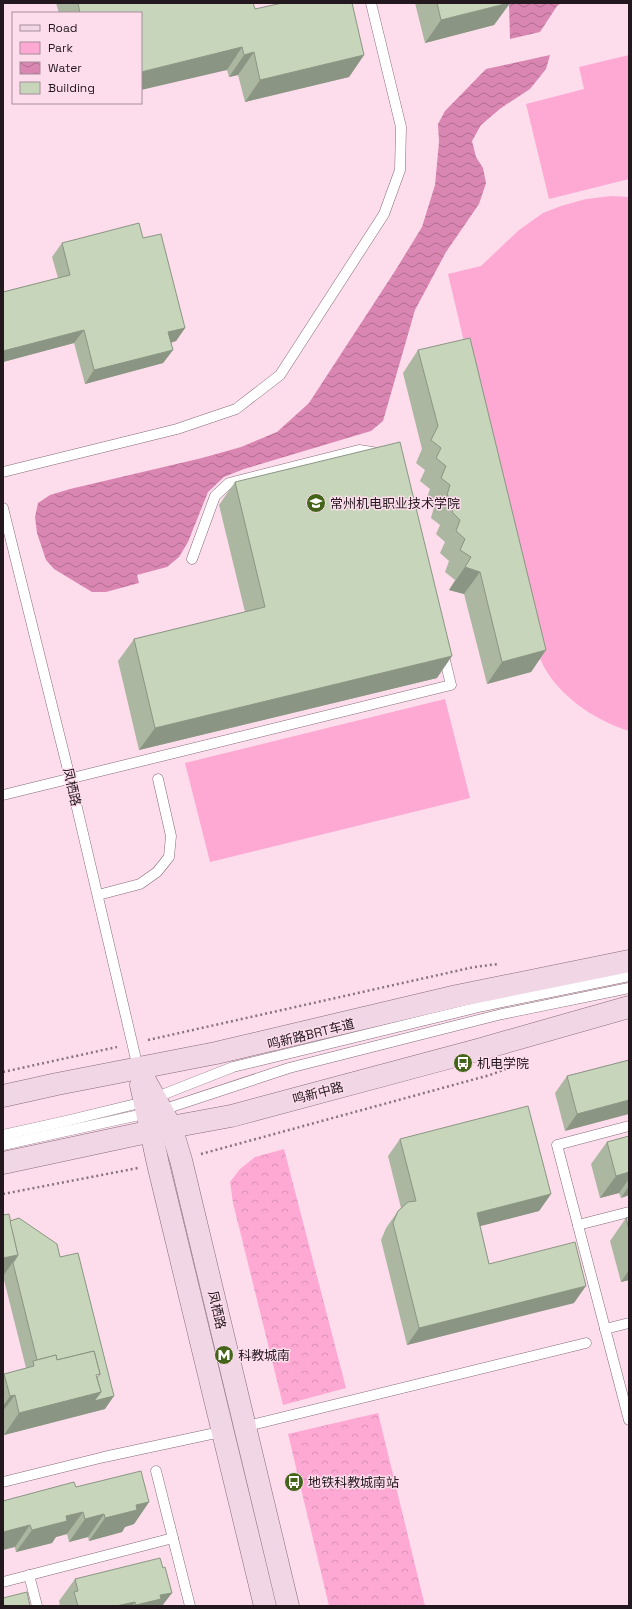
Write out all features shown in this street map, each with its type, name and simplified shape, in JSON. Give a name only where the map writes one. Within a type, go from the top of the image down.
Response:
[{"type":"main road","points":[[3,1096],[216,1053],[457,996],[629,961]]},
{"type":"main road","name":"鸣新中路","points":[[3,1163],[155,1114],[231,1116],[473,1051],[629,1007]]},
{"type":"main road","name":"凤栖路","points":[[138,1068],[155,1114],[181,1160],[288,1606]]},
{"type":"main road","name":"凤栖路","points":[[155,1114],[158,1164],[265,1606]]},
{"type":"lane","points":[[3,472],[177,429],[236,409],[280,375],[384,214],[400,170],[401,127],[371,3]]},
{"type":"lane","points":[[192,559],[215,496],[229,483],[359,450],[376,452],[390,459]]},
{"type":"lane","name":"凤栖路","points":[[3,508],[70,778],[138,1068]]},
{"type":"lane","points":[[3,795],[451,685],[440,640]]},
{"type":"lane","points":[[98,895],[140,884],[157,872],[169,857],[171,836],[158,779]]},
{"type":"lane","name":"鸣新路BRT车道","points":[[3,1135],[66,1121],[155,1114],[233,1067],[483,1006],[629,976]]},
{"type":"lane","name":"鸣新路BRT车道","points":[[3,1145],[155,1114],[289,1068],[502,1014],[629,988]]},
{"type":"lane","points":[[629,1126],[557,1145],[629,1419]]},
{"type":"lane","points":[[578,1225],[629,1212]]},
{"type":"lane","points":[[605,1329],[629,1323]]},
{"type":"lane","points":[[3,1482],[104,1457],[245,1426],[586,1343]]},
{"type":"lane","points":[[156,1471],[190,1606]]},
{"type":"lane","points":[[3,1582],[173,1538]]},
{"type":"lane","points":[[29,1576],[37,1606]]},
{"type":"path","points":[[3,1072],[474,967],[503,963]]},
{"type":"path","points":[[181,1160],[490,1075],[531,1059]]},
{"type":"path","points":[[3,1194],[158,1164]]},
{"type":"green space","points":[[629,55],[629,179],[549,199],[526,104],[584,89],[579,67]]},
{"type":"green space","points":[[611,196],[629,197],[629,731],[605,722],[572,700],[554,682],[537,652],[448,274],[481,266],[519,230],[543,213],[586,199]]},
{"type":"green space","points":[[445,699],[470,798],[210,862],[185,763]]},
{"type":"green space","points":[[284,1149],[346,1388],[283,1405],[233,1203],[230,1182],[240,1169],[255,1157]]},
{"type":"green space","points":[[378,1413],[425,1606],[329,1606],[288,1434]]},
{"type":"water","points":[[509,3],[561,3],[557,6],[540,32],[510,39]]},
{"type":"water","points":[[550,55],[546,69],[530,89],[501,108],[481,125],[472,141],[476,157],[483,168],[486,183],[479,204],[446,252],[415,310],[383,421],[371,431],[244,469],[224,477],[208,492],[188,542],[179,557],[167,567],[137,575],[139,583],[106,592],[92,592],[54,569],[46,560],[37,533],[35,517],[38,503],[50,495],[241,447],[277,432],[309,403],[422,227],[435,185],[439,142],[438,124],[445,111],[486,69]]},
{"type":"building","points":[[78,3],[253,3],[255,9],[282,3],[352,3],[364,55],[260,80],[254,52],[244,55],[242,47],[142,72],[142,12],[80,12]]},
{"type":"building","points":[[437,3],[509,3],[441,20]]},
{"type":"building","points":[[139,223],[143,238],[161,234],[185,328],[168,332],[173,350],[94,370],[84,330],[3,351],[3,292],[70,275],[62,243]]},
{"type":"building","points":[[470,338],[546,650],[502,662],[480,572],[465,567],[471,557],[460,550],[465,539],[456,531],[460,520],[452,512],[455,502],[447,495],[450,485],[441,478],[446,466],[436,458],[441,448],[431,440],[438,426],[418,350]]},
{"type":"building","points":[[400,442],[452,656],[155,728],[134,639],[265,607],[235,482]]},
{"type":"building","points":[[629,1060],[629,1100],[577,1114],[567,1076]]},
{"type":"building","points":[[528,1106],[551,1194],[477,1213],[489,1264],[575,1242],[586,1286],[419,1328],[393,1223],[398,1211],[408,1202],[416,1201],[400,1139]]},
{"type":"building","points":[[629,1136],[629,1172],[616,1176],[607,1142]]},
{"type":"building","points":[[9,1214],[18,1255],[3,1258],[3,1215]]},
{"type":"building","points":[[629,1217],[629,1230],[626,1218]]},
{"type":"building","points":[[19,1218],[57,1244],[60,1257],[78,1253],[114,1396],[94,1401],[101,1392],[97,1378],[100,1374],[94,1351],[57,1360],[56,1355],[37,1360],[13,1263],[18,1255],[10,1221]]},
{"type":"building","points":[[94,1351],[100,1374],[96,1375],[101,1392],[19,1413],[15,1395],[10,1396],[4,1374],[34,1366],[33,1361],[56,1355],[57,1360]]},
{"type":"building","points":[[141,1471],[149,1502],[136,1505],[137,1510],[105,1518],[104,1514],[85,1519],[83,1512],[66,1516],[67,1521],[32,1530],[30,1525],[3,1532],[3,1501],[74,1482],[76,1487]]},
{"type":"building","points":[[160,1558],[163,1568],[165,1567],[172,1593],[160,1595],[161,1599],[136,1605],[135,1602],[116,1606],[78,1606],[74,1592],[78,1591],[75,1579]]},
{"type":"building","points":[[27,1592],[30,1606],[3,1606],[3,1598]]},
{"type":"place","name":"常州机电职业技术学院","points":[[316,503]]},
{"type":"place","name":"机电学院","points":[[463,1063]]},
{"type":"place","name":"科教城南","points":[[224,1355]]},
{"type":"place","name":"地铁科教城南站","points":[[294,1482]]}]
